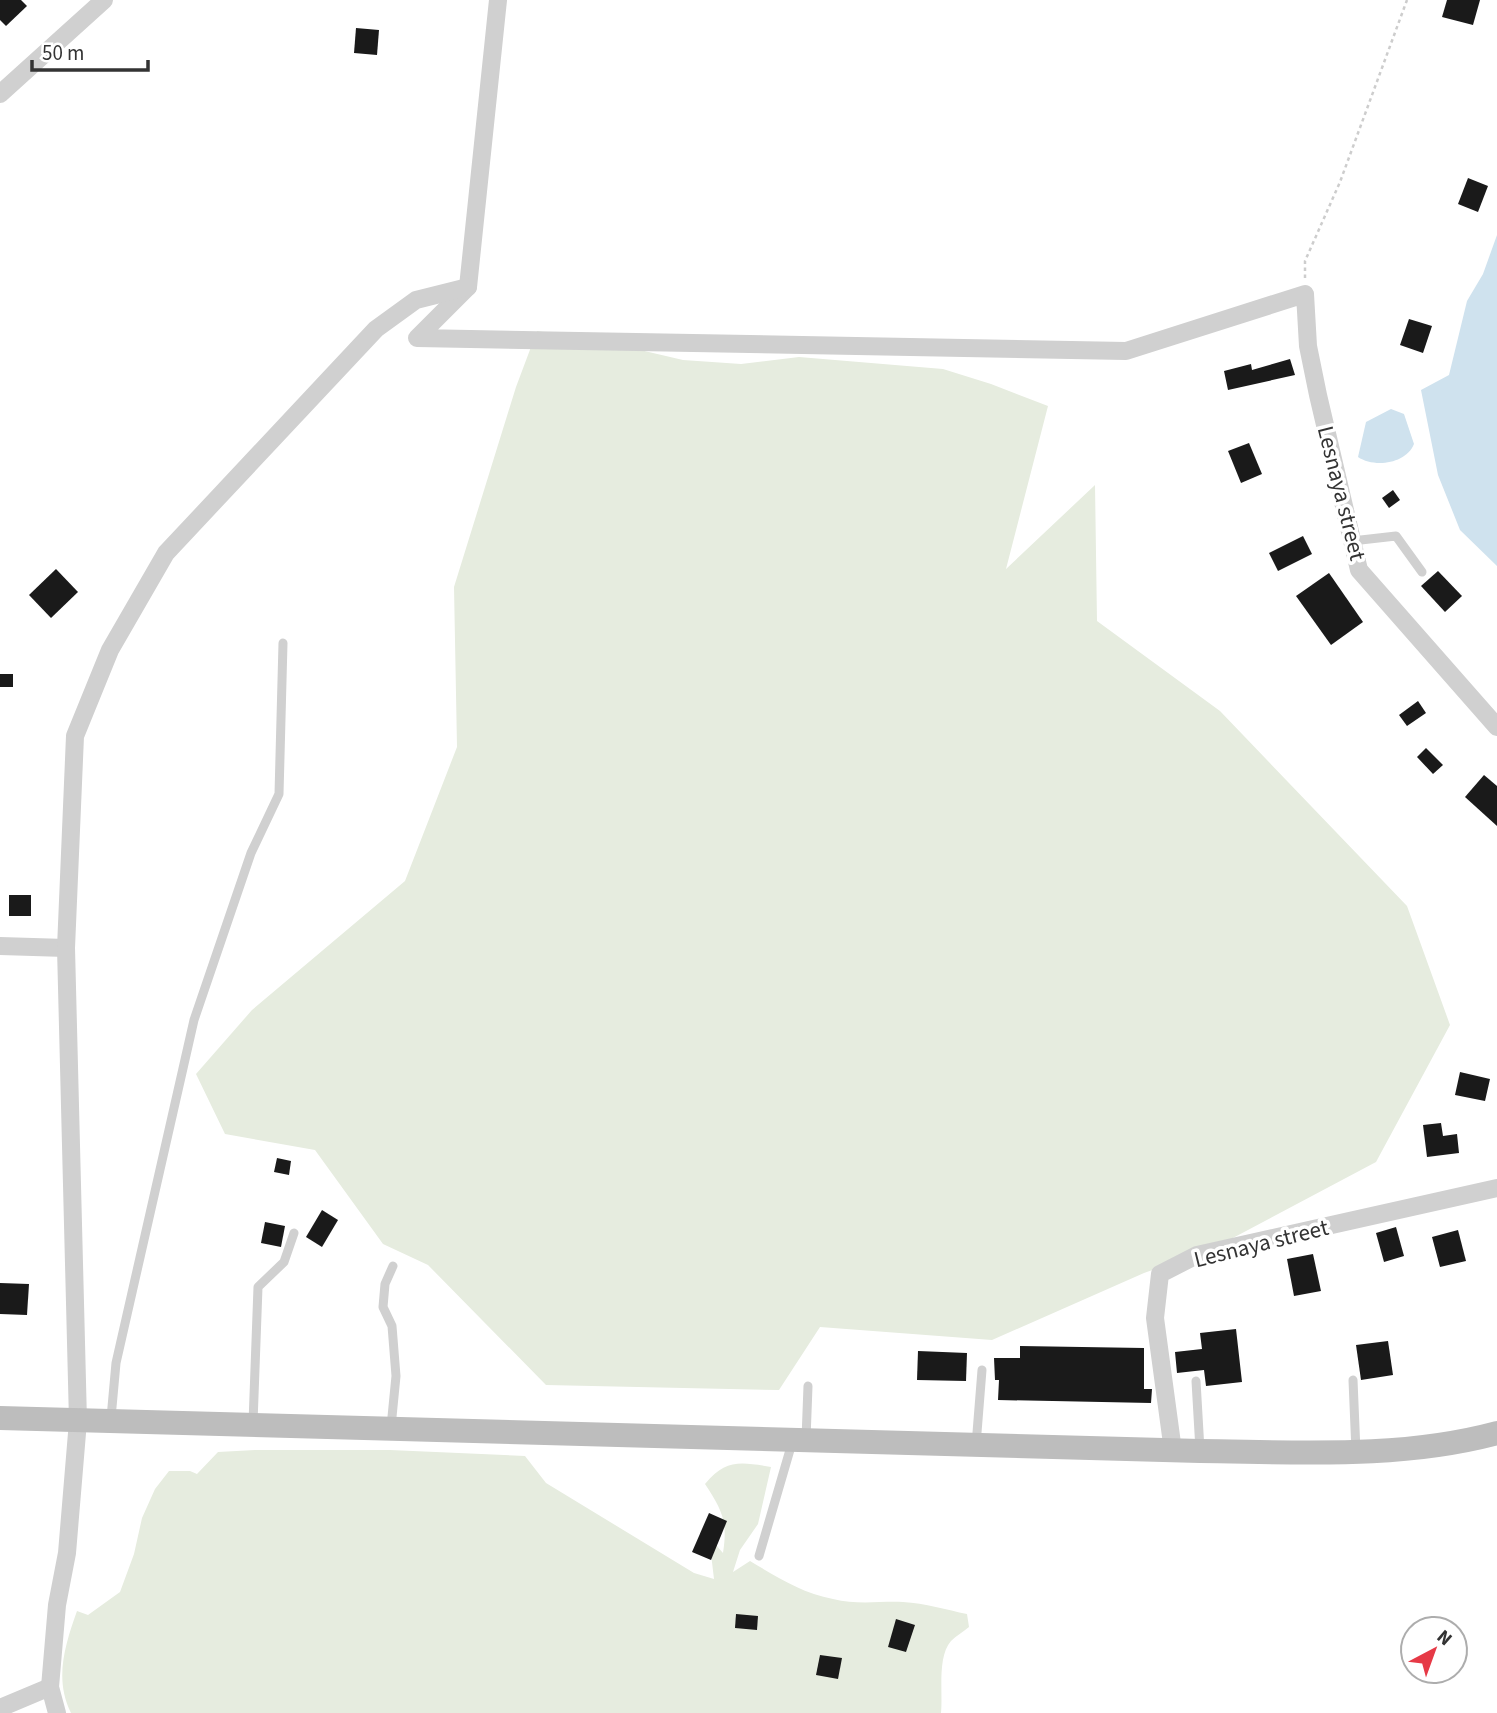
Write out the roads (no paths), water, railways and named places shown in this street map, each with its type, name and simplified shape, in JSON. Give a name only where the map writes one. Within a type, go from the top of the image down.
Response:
[{"type":"street","points":[[0,94],[104,0]]},
{"type":"street","points":[[57,1713],[50,1687],[78,1421],[66,948],[75,736],[110,650],[166,553],[376,329],[416,300],[468,287],[498,0]]},
{"type":"street","name":"Lesnaya street","points":[[468,287],[417,338],[1126,351],[1305,294],[1311,358],[1359,570],[1497,727]]},
{"type":"street","points":[[0,946],[66,948]]},
{"type":"street","name":"Lesnaya street","points":[[1173,1451],[1155,1318],[1160,1274],[1197,1255],[1497,1188]]},
{"type":"street","points":[[0,1418],[1173,1451],[1356,1452],[1419,1449],[1497,1433]]},
{"type":"street","points":[[0,1708],[50,1687]]},
{"type":"lane","points":[[1352,541],[1395,536],[1422,572]]},
{"type":"lane","points":[[111,1422],[116,1363],[194,1020],[251,853],[279,794],[283,643]]},
{"type":"lane","points":[[253,1424],[258,1287],[284,1262],[294,1233]]},
{"type":"lane","points":[[391,1429],[396,1376],[392,1326],[383,1307],[385,1284],[393,1266]]},
{"type":"lane","points":[[976,1445],[982,1370]]},
{"type":"lane","points":[[1353,1380],[1356,1452]]},
{"type":"lane","points":[[1196,1381],[1200,1451]]},
{"type":"lane","points":[[759,1556],[800,1440],[808,1386]]},
{"type":"water","points":[[1497,235],[1497,566],[1460,530],[1438,475],[1421,390],[1449,375],[1467,301],[1483,274]]},
{"type":"water","points":[[1391,409],[1404,414],[1414,444],[1410,451],[1397,460],[1381,463],[1358,457],[1366,422]]}]
